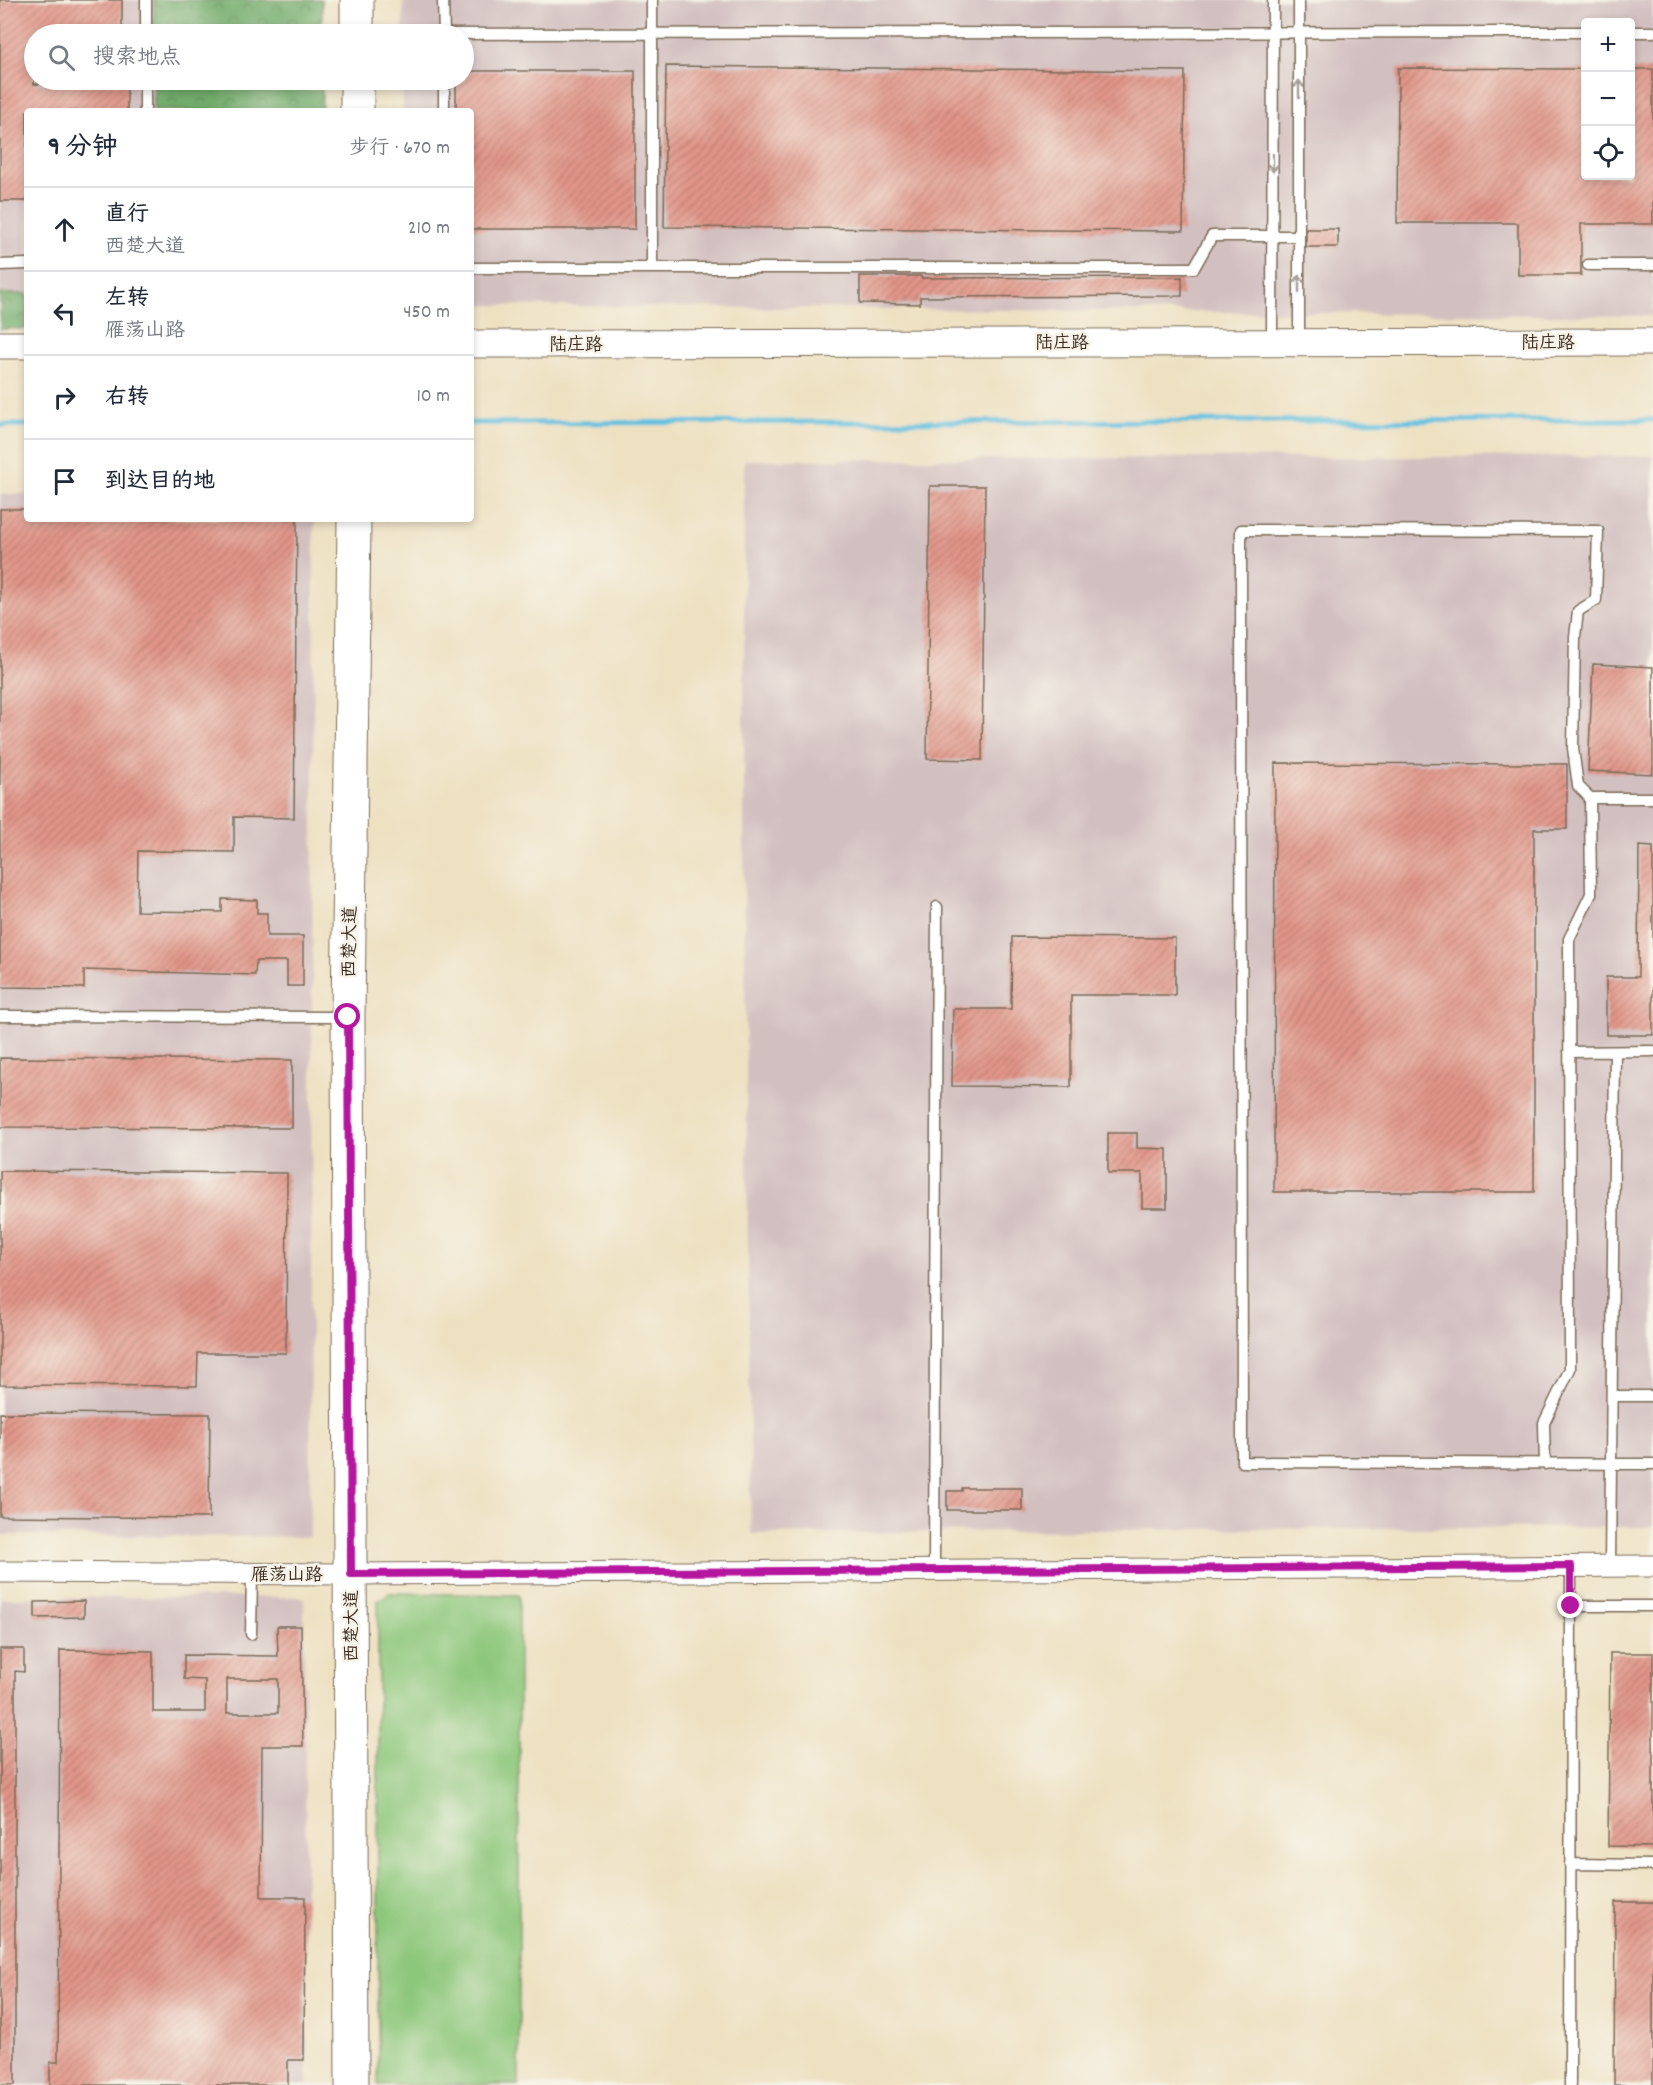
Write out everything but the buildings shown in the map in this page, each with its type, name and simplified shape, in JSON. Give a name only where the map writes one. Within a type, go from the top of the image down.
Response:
[{"type":"main road","points":[[357,0],[357,24]]},
{"type":"main road","points":[[357,90],[357,108]]},
{"type":"main road","name":"西楚大道","points":[[352,2085],[348,1017],[354,522]]},
{"type":"street","name":"陆庄路","points":[[474,344],[1653,342]]},
{"type":"street","points":[[0,345],[24,345]]},
{"type":"street","name":"雁荡山路","points":[[0,1572],[351,1574],[1653,1566]]},
{"type":"lane","points":[[146,0],[146,24]]},
{"type":"lane","points":[[443,0],[444,24]]},
{"type":"lane","points":[[652,0],[652,268]]},
{"type":"lane","points":[[1272,342],[1273,0]]},
{"type":"lane","points":[[1299,0],[1299,342]]},
{"type":"lane","points":[[474,34],[1581,32]]},
{"type":"lane","points":[[1635,32],[1653,32]]},
{"type":"lane","points":[[145,108],[146,90]]},
{"type":"lane","points":[[444,90],[444,108]]},
{"type":"lane","points":[[474,268],[1194,268],[1212,236],[1299,236]]},
{"type":"lane","points":[[0,265],[24,264]]},
{"type":"lane","points":[[1588,265],[1653,265]]},
{"type":"lane","points":[[1545,1464],[1544,1424],[1570,1369],[1569,939],[1591,894],[1590,798],[1578,786],[1573,748],[1575,637],[1578,611],[1596,600],[1598,531],[1241,530],[1242,1462],[1545,1464],[1653,1464]]},
{"type":"lane","points":[[1590,798],[1653,798]]},
{"type":"lane","points":[[934,1571],[937,907]]},
{"type":"lane","points":[[0,1016],[348,1017]]},
{"type":"lane","points":[[1569,1052],[1653,1051]]},
{"type":"lane","points":[[1610,1566],[1615,1052]]},
{"type":"lane","points":[[1612,1396],[1653,1396]]},
{"type":"lane","points":[[1570,2085],[1571,1566]]},
{"type":"lane","points":[[251,1634],[252,1574]]},
{"type":"lane","points":[[1571,1606],[1653,1606]]},
{"type":"lane","points":[[1570,1864],[1653,1865]]},
{"type":"shaded area","points":[[0,0],[154,0],[154,24],[24,24],[24,90],[154,90],[154,108],[24,108],[24,294],[0,294]]},
{"type":"shaded area","points":[[403,0],[1653,0],[1653,316],[474,305],[474,108],[403,108],[403,90],[474,90],[474,24],[403,24]]},
{"type":"shaded area","points":[[1653,456],[1653,1527],[751,1534],[744,875],[744,460]]},
{"type":"shaded area","points":[[0,494],[24,494],[24,522],[314,522],[310,1537],[0,1535]]},
{"type":"shaded area","points":[[304,1597],[307,2085],[0,2085],[0,1598]]},
{"type":"green space","points":[[154,0],[322,0],[322,24],[154,24]]},
{"type":"green space","points":[[154,90],[322,90],[322,108],[154,108]]},
{"type":"green space","points":[[0,294],[24,294],[24,329],[0,329]]},
{"type":"green space","points":[[389,1593],[519,1595],[519,2085],[378,2085],[378,1601]]},
{"type":"waterway","points":[[474,423],[1653,420]]},
{"type":"waterway","points":[[0,425],[24,425]]},
{"type":"route","points":[[348,1017],[351,1574],[1571,1566],[1571,1606]]}]
